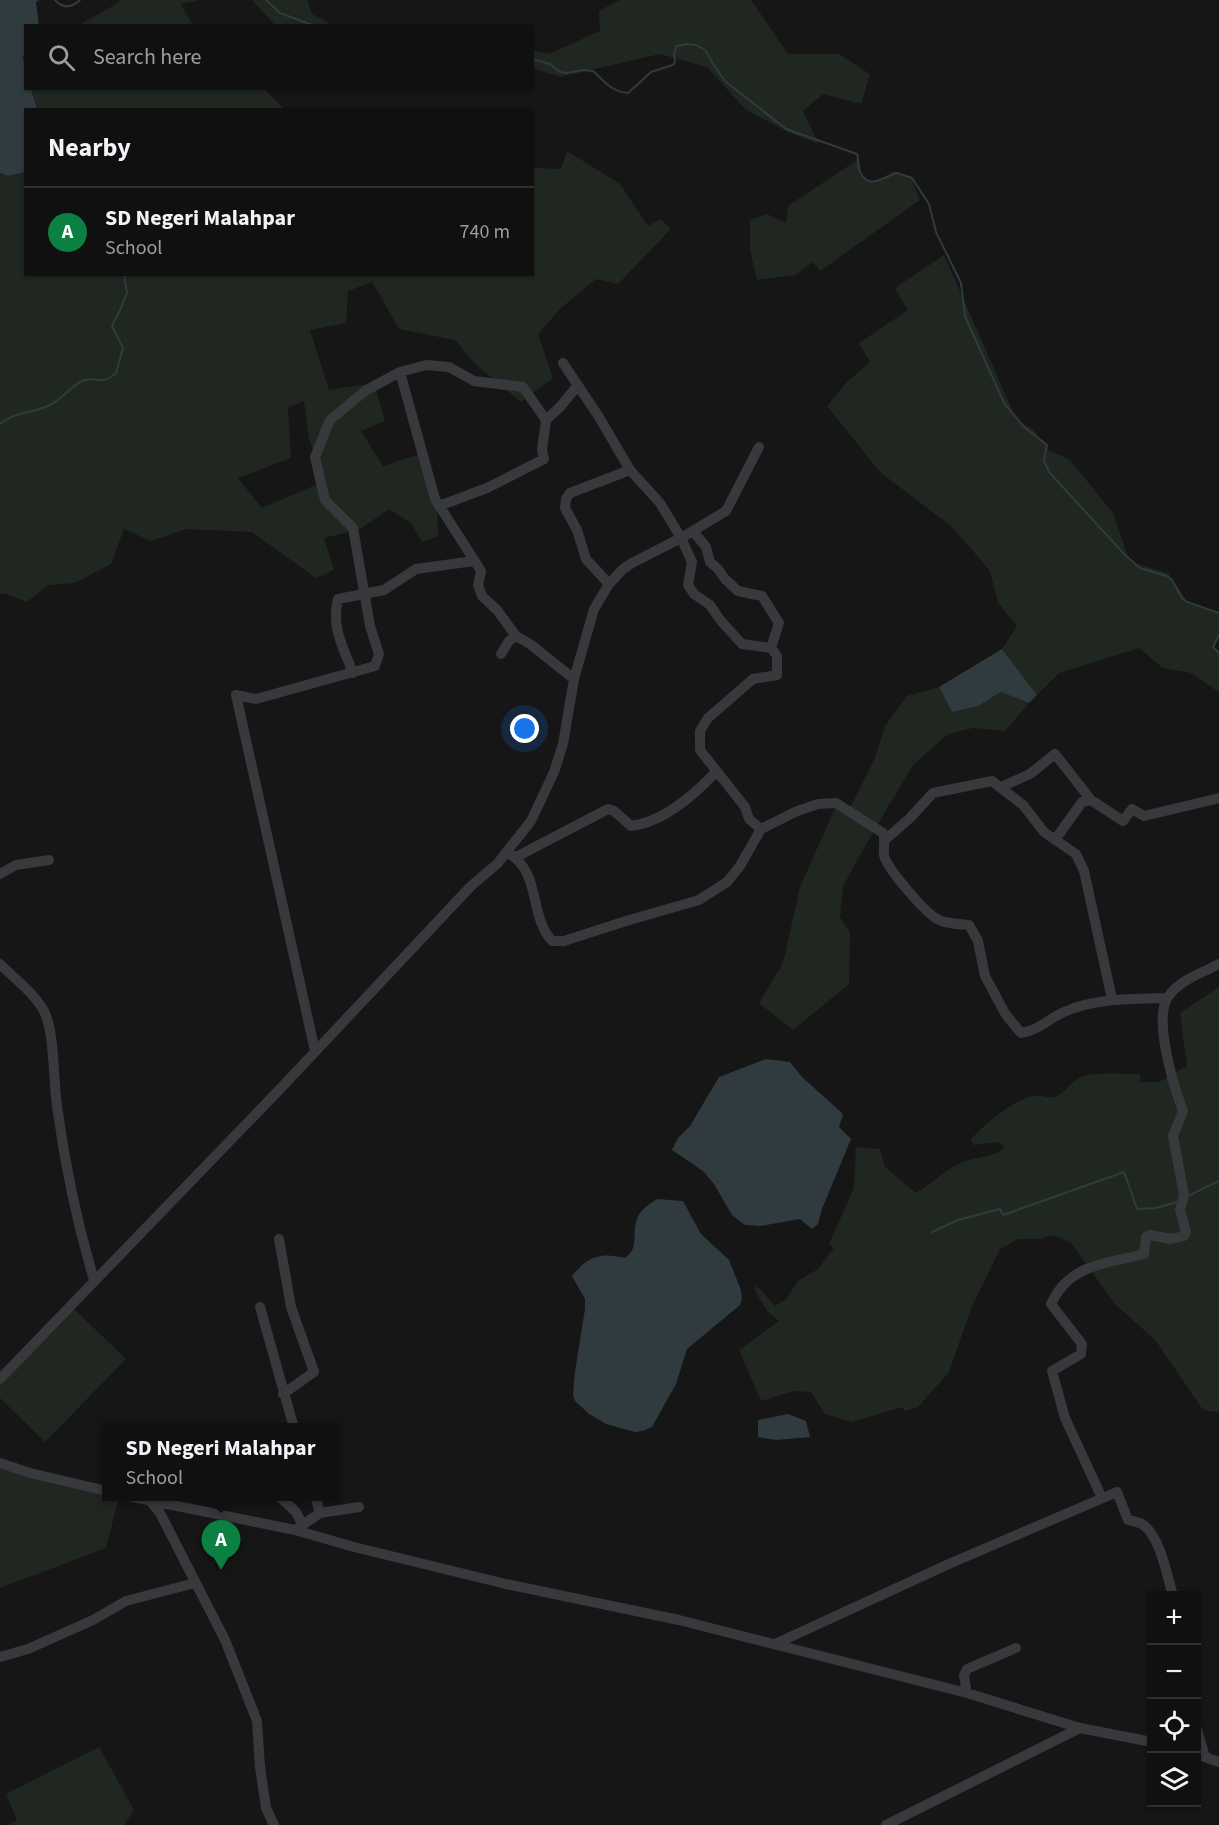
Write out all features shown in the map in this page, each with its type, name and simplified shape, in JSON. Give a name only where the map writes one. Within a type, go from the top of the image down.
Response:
[{"type":"street","points":[[563,363],[630,470],[660,503],[681,538],[692,562],[688,585],[694,594],[710,605],[742,644],[771,648],[777,656],[777,675],[753,679],[708,718],[700,731],[700,750],[745,807],[749,819],[761,828]]},
{"type":"street","points":[[315,1051],[236,695],[256,699],[353,673],[375,666],[379,654],[363,594],[353,528],[326,500],[315,458],[330,420],[365,391],[400,372],[426,365],[449,367],[474,381],[523,387],[546,420]]},
{"type":"street","points":[[400,372],[430,485],[439,506],[481,571],[478,585],[482,596],[497,610],[516,636],[530,644],[574,679]]},
{"type":"street","points":[[439,506],[487,488],[544,459],[542,450],[546,420],[578,385]]},
{"type":"street","points":[[511,855],[531,821],[554,772],[563,744],[574,679],[594,609],[609,584],[632,563],[681,538],[726,511],[759,447]]},
{"type":"street","points":[[609,584],[586,559],[577,530],[565,508],[566,499],[570,493],[630,470]]},
{"type":"street","points":[[693,531],[706,547],[710,561],[725,579],[738,591],[762,596],[779,623],[771,648]]},
{"type":"street","points":[[353,673],[336,629],[334,614],[338,599],[384,590],[416,569],[474,561]]},
{"type":"street","points":[[501,654],[509,641],[516,636]]},
{"type":"street","points":[[1000,787],[1030,774],[1055,754],[1091,800],[1123,821],[1132,809],[1144,816],[1219,798]]},
{"type":"street","points":[[0,1379],[281,1088],[465,892],[497,864],[511,855],[608,809],[614,811],[631,826],[639,825],[667,813],[694,795],[716,772]]},
{"type":"street","points":[[885,839],[910,818],[933,793],[992,781],[1023,805],[1044,832],[1076,854],[1084,871],[1112,999]]},
{"type":"street","points":[[1055,840],[1082,802],[1091,800]]},
{"type":"street","points":[[511,855],[527,871],[543,930],[552,941],[564,941],[699,900],[727,882],[740,866],[761,828],[818,804],[836,803],[883,833],[884,856],[896,876],[927,911],[938,920],[969,926],[978,941],[985,976],[1006,1015],[1022,1033],[1035,1030],[1064,1012],[1112,999],[1167,998]]},
{"type":"street","points":[[0,874],[16,865],[49,860]]},
{"type":"street","points":[[0,964],[32,996],[44,1012],[50,1035],[66,1163],[79,1231],[94,1280]]},
{"type":"street","points":[[1102,1498],[1065,1418],[1052,1371],[1081,1354],[1082,1344],[1051,1304],[1057,1290],[1077,1273],[1144,1254],[1146,1237],[1150,1235],[1171,1239],[1184,1236],[1186,1232],[1180,1210],[1183,1199],[1173,1136],[1183,1111],[1176,1092],[1161,1026],[1167,998],[1183,982],[1219,964]]},
{"type":"street","points":[[279,1239],[291,1307],[314,1372],[283,1394]]},
{"type":"street","points":[[260,1307],[292,1423]]},
{"type":"street","points":[[0,1463],[30,1473],[102,1490]]},
{"type":"street","points":[[775,1644],[951,1563],[1117,1492],[1128,1520],[1141,1523],[1149,1529],[1156,1541],[1171,1591]]},
{"type":"street","points":[[146,1501],[299,1527],[354,1547],[496,1581],[679,1620],[967,1693],[1080,1728],[1147,1741]]},
{"type":"street","points":[[284,1501],[296,1512],[299,1527]]},
{"type":"street","points":[[316,1501],[321,1513]]},
{"type":"street","points":[[151,1502],[160,1513],[225,1640],[257,1721],[266,1808],[274,1825]]},
{"type":"street","points":[[299,1527],[321,1513],[360,1507]]},
{"type":"street","points":[[0,1657],[28,1649],[93,1620],[126,1601],[195,1583]]},
{"type":"street","points":[[967,1693],[964,1676],[967,1669],[1016,1648]]},
{"type":"street","points":[[886,1825],[1080,1728]]},
{"type":"street","points":[[1201,1756],[1219,1762]]},
{"type":"shaded area","points":[[0,0],[39,0],[36,2],[39,24],[24,24],[24,90],[31,90],[37,108],[24,108],[24,172],[8,176],[0,173]]},
{"type":"shaded area","points":[[120,0],[199,0],[181,4],[192,24],[81,24]]},
{"type":"shaded area","points":[[252,0],[307,0],[312,14],[330,24],[274,24]]},
{"type":"shaded area","points":[[620,0],[751,0],[788,54],[839,54],[870,74],[861,104],[823,94],[803,111],[819,144],[790,133],[746,110],[707,67],[660,54],[560,77],[534,68],[534,50],[549,54],[600,31],[599,11]]},
{"type":"shaded area","points":[[31,90],[265,90],[283,108],[37,108]]},
{"type":"shaded area","points":[[567,151],[620,184],[648,226],[661,219],[671,229],[618,284],[596,279],[561,308],[538,334],[553,378],[521,402],[475,364],[455,340],[399,329],[372,282],[348,291],[346,323],[310,330],[329,390],[374,383],[385,421],[361,431],[383,466],[423,453],[437,491],[438,536],[422,542],[411,523],[389,509],[359,530],[324,538],[334,570],[316,578],[252,532],[186,529],[151,541],[124,529],[111,564],[75,583],[48,585],[27,602],[3,593],[0,594],[0,173],[8,176],[24,172],[24,276],[534,276],[534,168],[561,169]],"holes":[[[304,401],[309,439],[325,481],[262,508],[238,478],[291,458],[288,408]]]},
{"type":"shaded area","points":[[859,159],[862,176],[875,183],[894,171],[912,180],[920,200],[820,271],[813,262],[795,275],[757,280],[750,250],[750,220],[767,214],[786,223],[788,206]]},
{"type":"shaded area","points":[[944,255],[1017,421],[1033,429],[1049,450],[1070,460],[1113,513],[1130,562],[1168,573],[1189,604],[1219,614],[1219,638],[1212,648],[1219,653],[1219,692],[1191,673],[1163,668],[1139,648],[1059,673],[1037,695],[1002,649],[1017,626],[998,603],[990,571],[951,526],[880,472],[827,406],[847,382],[870,362],[859,343],[908,310],[895,288]]},
{"type":"shaded area","points":[[1002,649],[1037,695],[1029,703],[1001,692],[978,706],[952,712],[939,687]]},
{"type":"shaded area","points":[[939,687],[952,712],[978,706],[1001,692],[1029,703],[1005,731],[973,728],[948,734],[913,765],[843,886],[840,917],[850,933],[849,984],[793,1030],[759,1003],[783,963],[800,887],[837,804],[849,810],[875,758],[885,726],[907,696]]},
{"type":"shaded area","points":[[1219,987],[1219,1412],[1203,1410],[1156,1341],[1115,1304],[1071,1243],[1053,1235],[1039,1239],[1018,1239],[1000,1249],[972,1306],[949,1372],[918,1407],[905,1411],[902,1407],[852,1422],[825,1414],[811,1392],[793,1391],[761,1401],[739,1350],[779,1321],[767,1311],[754,1289],[757,1286],[775,1306],[786,1299],[798,1281],[818,1269],[834,1248],[829,1244],[854,1188],[856,1147],[880,1149],[885,1167],[916,1193],[954,1166],[992,1154],[1005,1147],[998,1142],[973,1145],[971,1140],[991,1120],[1019,1101],[1035,1096],[1054,1097],[1076,1080],[1090,1075],[1140,1074],[1140,1082],[1159,1082],[1187,1066],[1180,1013]]},
{"type":"shaded area","points":[[766,1059],[790,1062],[802,1077],[841,1112],[843,1115],[839,1127],[851,1139],[818,1224],[812,1229],[800,1219],[760,1226],[745,1225],[732,1215],[714,1184],[703,1171],[672,1150],[678,1138],[690,1126],[719,1077]]},
{"type":"shaded area","points":[[657,1199],[683,1201],[701,1234],[729,1260],[741,1290],[742,1299],[740,1305],[687,1349],[676,1384],[652,1427],[635,1432],[606,1424],[589,1414],[575,1401],[573,1395],[575,1372],[585,1299],[572,1276],[595,1257],[608,1255],[625,1258],[630,1254],[634,1245],[638,1216],[645,1207]]},
{"type":"shaded area","points":[[72,1307],[126,1359],[45,1442],[0,1398],[0,1381]]},
{"type":"shaded area","points":[[788,1414],[806,1421],[810,1437],[776,1440],[758,1437],[758,1420]]},
{"type":"shaded area","points":[[0,1463],[102,1489],[102,1501],[118,1501],[106,1548],[0,1588]]},
{"type":"shaded area","points":[[99,1747],[134,1810],[124,1825],[8,1825],[17,1820],[6,1794]]},
{"type":"waterway","points":[[55,0],[67,6],[80,0]]},
{"type":"waterway","points":[[266,0],[280,13],[310,24]]},
{"type":"waterway","points":[[534,60],[550,64],[560,72],[593,71],[613,88],[628,93],[651,72],[673,65],[677,46],[696,45],[705,50],[725,81],[786,129],[857,154],[859,169],[866,180],[876,181],[897,173],[912,178],[929,204],[936,232],[961,283],[965,316],[1004,403],[1024,427],[1047,445],[1044,460],[1049,472],[1124,554],[1140,568],[1167,576],[1187,602],[1219,613]]},
{"type":"waterway","points":[[0,424],[17,415],[48,406],[82,381],[102,380],[116,373],[123,348],[112,326],[127,293],[124,276]]},
{"type":"waterway","points":[[1219,635],[1213,647],[1219,653]]},
{"type":"waterway","points":[[932,1232],[958,1220],[1000,1209],[1003,1215],[1124,1172],[1137,1209],[1156,1208],[1177,1202]]},
{"type":"waterway","points":[[1188,1196],[1219,1181]]},
{"type":"place","name":"SD Negeri Malahpar","points":[[221,1570]]}]
